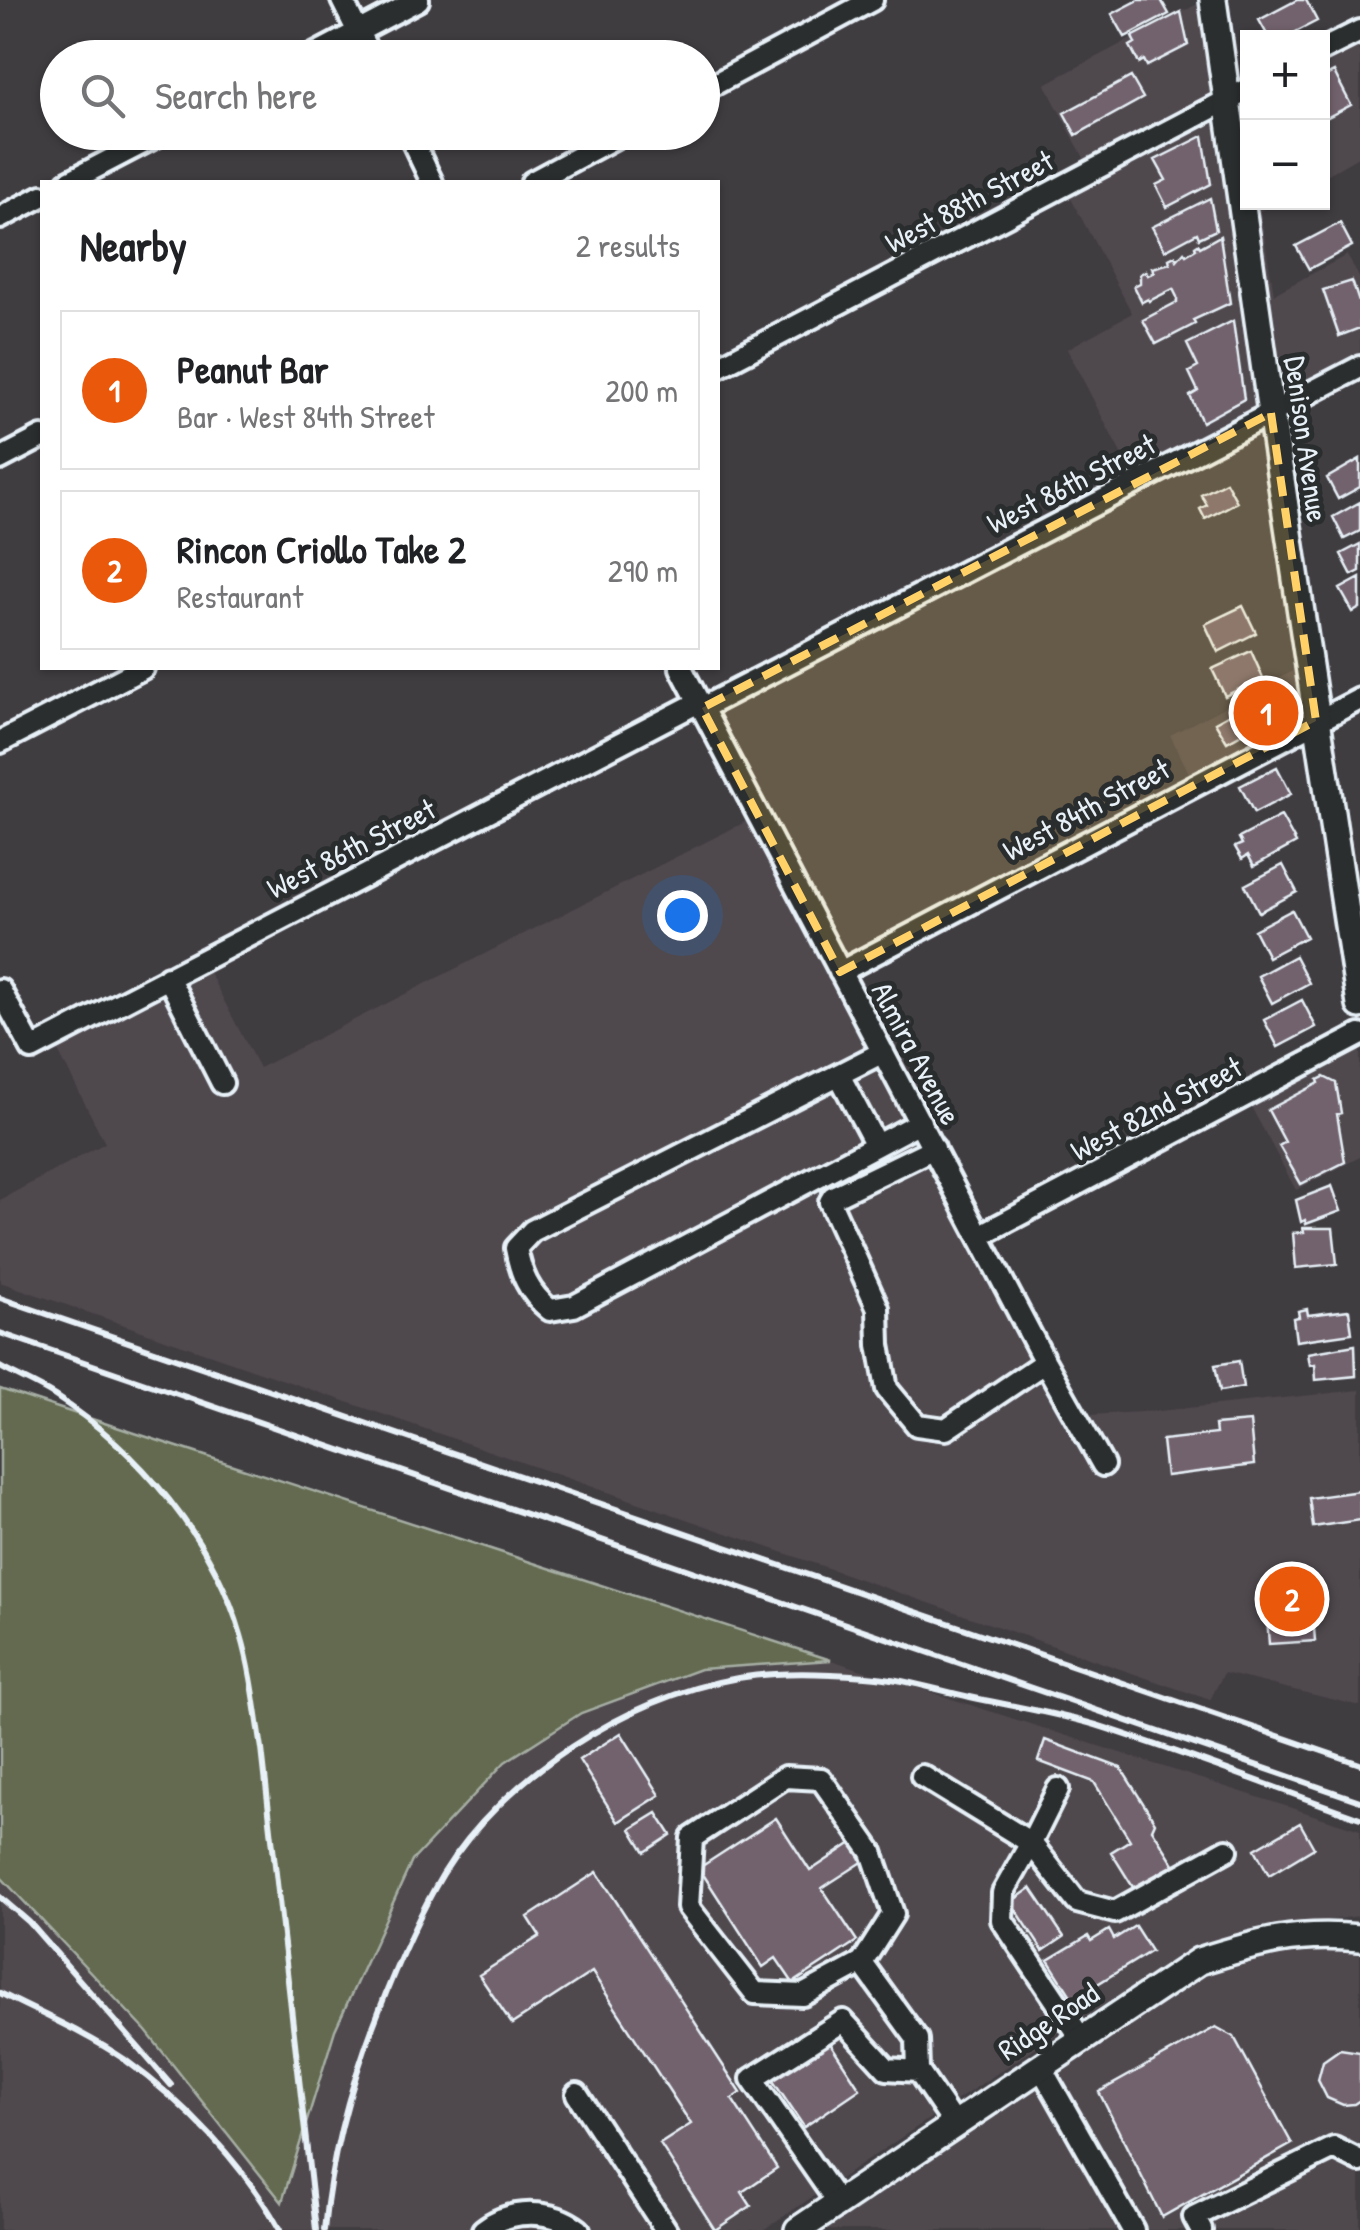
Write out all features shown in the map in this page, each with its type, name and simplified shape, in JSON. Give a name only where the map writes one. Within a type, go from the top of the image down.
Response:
[{"type":"main road","name":"Denison Avenue","points":[[1212,0],[1237,95],[1270,414],[1360,1005]]},
{"type":"main road","name":"Ridge Road","points":[[820,2220],[954,2124],[1199,1961],[1259,1942],[1317,1934],[1360,1938]]},
{"type":"street","points":[[342,0],[362,40]]},
{"type":"street","points":[[343,40],[418,0]]},
{"type":"street","points":[[720,81],[872,0]]},
{"type":"street","points":[[1330,46],[1360,31]]},
{"type":"street","name":"West 88th Street","points":[[720,366],[1237,95]]},
{"type":"street","points":[[72,180],[129,150]]},
{"type":"street","points":[[417,150],[431,180]]},
{"type":"street","points":[[536,180],[592,150]]},
{"type":"street","points":[[0,218],[40,197]]},
{"type":"street","name":"West 86th Street","points":[[0,990],[32,1049],[1360,367]]},
{"type":"street","points":[[0,460],[40,438]]},
{"type":"street","points":[[0,742],[139,670]]},
{"type":"street","name":"Almira Avenue","points":[[682,670],[1045,1362],[1103,1465]]},
{"type":"street","name":"West 84th Street","points":[[840,972],[1360,699]]},
{"type":"street","points":[[168,978],[222,1083]]},
{"type":"street","name":"West 82nd Street","points":[[981,1235],[1360,1035]]},
{"type":"street","points":[[883,1052],[532,1231],[516,1248],[520,1271],[534,1297],[550,1310],[574,1306],[920,1122]]},
{"type":"street","points":[[839,1075],[876,1145]]},
{"type":"street","points":[[934,1148],[833,1197],[830,1202],[878,1308],[878,1345],[887,1389],[917,1425],[946,1429],[1045,1362]]},
{"type":"street","points":[[922,1776],[1031,1844],[1077,1902],[1115,1912],[1228,1850]]},
{"type":"street","points":[[784,1777],[820,1779],[872,1852],[893,1914],[862,1962],[803,1994],[755,1994],[688,1907],[692,1838],[784,1777]]},
{"type":"street","points":[[1058,1789],[1003,1892],[1002,1920],[1080,2038]]},
{"type":"street","points":[[862,1962],[917,2039],[918,2071],[954,2124]]},
{"type":"street","points":[[820,2220],[752,2079],[844,2021],[887,2069],[918,2071]]},
{"type":"street","points":[[1040,2066],[1133,2230]]},
{"type":"street","points":[[577,2094],[666,2230]]},
{"type":"street","points":[[1200,2230],[1194,2217],[1334,2148],[1360,2161]]},
{"type":"street","points":[[483,2230],[516,2216],[534,2214],[562,2218],[579,2230]]},
{"type":"highlighted area","points":[[1271,413],[1316,721],[840,972],[702,708]]},
{"type":"shaded area","points":[[1205,0],[1229,0],[1240,81],[1240,210],[1262,210],[1274,294],[1347,255],[1360,279],[1360,352],[1131,473],[1067,349],[1132,313],[1068,193],[1095,179],[1045,84]]},
{"type":"shaded area","points":[[1355,43],[1360,53],[1360,156],[1330,173],[1330,120],[1330,57]]},
{"type":"shaded area","points":[[1299,668],[1307,716],[1191,777],[1170,735]]},
{"type":"shaded area","points":[[767,811],[1089,1415],[1360,1390],[1360,1706],[1224,1673],[1210,1700],[0,1282],[0,1200],[105,1143],[55,1045],[207,968],[259,1068]]},
{"type":"shaded area","points":[[1360,1046],[1360,1157],[1296,1190],[1249,1103]]},
{"type":"shaded area","points":[[831,1660],[1360,1830],[1360,1916],[1254,1930],[1190,1955],[1071,2024],[763,2230],[0,2230],[0,1876],[146,2031],[282,2201],[335,2030],[412,1861],[505,1762],[581,1713],[700,1669]]},
{"type":"shaded area","points":[[1360,1938],[1360,2230],[798,2230],[1199,1961]]},
{"type":"green space","points":[[0,1389],[831,1660],[700,1669],[581,1713],[505,1762],[412,1861],[335,2030],[282,2202],[146,2031],[0,1876]]},
{"type":"building","points":[[1139,0],[1161,0],[1169,14],[1125,37],[1112,14]]},
{"type":"building","points":[[1297,0],[1306,0],[1317,21],[1300,30],[1265,30],[1259,20]]},
{"type":"building","points":[[1181,12],[1188,45],[1147,66],[1144,60],[1139,63],[1130,46],[1135,43],[1132,37]]},
{"type":"building","points":[[1334,72],[1351,105],[1330,116],[1330,74]]},
{"type":"building","points":[[1131,77],[1143,98],[1076,135],[1064,113]]},
{"type":"building","points":[[1203,136],[1211,184],[1167,207],[1156,185],[1166,180],[1155,160]]},
{"type":"building","points":[[1210,198],[1216,230],[1199,238],[1197,233],[1165,250],[1152,227]]},
{"type":"building","points":[[1340,223],[1352,246],[1309,269],[1296,246]]},
{"type":"building","points":[[1220,236],[1230,303],[1193,320],[1195,324],[1156,344],[1143,320],[1177,302],[1177,297],[1173,289],[1142,302],[1134,286],[1140,283],[1140,274],[1146,271],[1148,275],[1154,272],[1152,268],[1170,263],[1169,259],[1175,256],[1177,260],[1198,244],[1200,247]]},
{"type":"building","points":[[1352,281],[1360,305],[1360,328],[1339,336],[1323,290]]},
{"type":"building","points":[[1233,321],[1244,399],[1202,422],[1190,396],[1198,391],[1189,372],[1198,367],[1187,344]]},
{"type":"building","points":[[1360,459],[1360,487],[1338,499],[1327,478]]},
{"type":"building","points":[[1226,482],[1237,502],[1205,519],[1200,509],[1207,505],[1201,495]]},
{"type":"building","points":[[1360,502],[1360,531],[1344,539],[1333,517]]},
{"type":"building","points":[[1360,544],[1360,571],[1352,575],[1341,554]]},
{"type":"building","points":[[1360,578],[1360,608],[1353,612],[1340,589]]},
{"type":"building","points":[[1243,606],[1256,633],[1218,652],[1205,624]]},
{"type":"building","points":[[1251,651],[1263,678],[1225,696],[1212,669]]},
{"type":"building","points":[[1264,695],[1275,715],[1227,742],[1215,722]]},
{"type":"building","points":[[1277,767],[1291,794],[1254,813],[1240,786]]},
{"type":"building","points":[[1281,816],[1296,843],[1254,866],[1248,855],[1242,859],[1235,847],[1242,844],[1239,838]]},
{"type":"building","points":[[1283,865],[1297,892],[1259,912],[1245,885]]},
{"type":"building","points":[[1292,910],[1306,937],[1268,957],[1254,930]]},
{"type":"building","points":[[1295,956],[1309,983],[1272,1003],[1258,976]]},
{"type":"building","points":[[1302,1000],[1316,1027],[1278,1047],[1264,1020]]},
{"type":"building","points":[[1324,1077],[1336,1083],[1345,1162],[1301,1184],[1279,1146],[1285,1142],[1268,1110]]},
{"type":"building","points":[[1332,1186],[1341,1211],[1306,1224],[1305,1220],[1301,1222],[1296,1200]]},
{"type":"building","points":[[1303,1228],[1333,1228],[1337,1264],[1296,1268],[1293,1233],[1304,1232]]},
{"type":"building","points":[[1307,1309],[1308,1315],[1349,1310],[1352,1333],[1296,1341],[1293,1318],[1299,1317],[1298,1311]]},
{"type":"building","points":[[1355,1345],[1356,1376],[1316,1380],[1315,1364],[1310,1365],[1308,1353]]},
{"type":"building","points":[[1239,1361],[1243,1387],[1220,1391],[1215,1365]]},
{"type":"building","points":[[1250,1422],[1254,1465],[1166,1476],[1162,1440],[1216,1434],[1215,1425]]},
{"type":"building","points":[[1360,1491],[1360,1520],[1313,1527],[1309,1498]]},
{"type":"building","points":[[1310,1577],[1315,1641],[1269,1644],[1267,1619],[1275,1619],[1271,1580]]},
{"type":"building","points":[[621,1733],[660,1795],[618,1822],[579,1760]]},
{"type":"building","points":[[1045,1740],[1121,1768],[1155,1822],[1152,1829],[1176,1867],[1136,1892],[1111,1852],[1130,1840],[1094,1782],[1038,1761]]},
{"type":"building","points":[[657,1813],[671,1835],[645,1852],[631,1829]]},
{"type":"building","points":[[776,1818],[810,1871],[852,1843],[864,1861],[822,1888],[857,1941],[793,1983],[776,1958],[763,1967],[699,1868]]},
{"type":"building","points":[[1300,1823],[1314,1848],[1269,1875],[1255,1849]]},
{"type":"building","points":[[597,1872],[741,2093],[732,2099],[777,2168],[742,2192],[751,2206],[715,2230],[660,2144],[691,2124],[592,1972],[512,2024],[479,1975],[540,1936],[528,1917]]},
{"type":"building","points":[[1031,1888],[1064,1937],[1043,1951],[1011,1902]]},
{"type":"building","points":[[1135,1926],[1151,1951],[1073,1999],[1048,1960],[1088,1936],[1091,1941],[1109,1930],[1114,1939]]},
{"type":"building","points":[[1216,2027],[1234,2037],[1292,2144],[1162,2217],[1099,2092]]},
{"type":"building","points":[[828,2040],[860,2089],[804,2127],[771,2078]]},
{"type":"building","points":[[1340,2049],[1360,2052],[1360,2100],[1354,2104],[1343,2105],[1327,2098],[1318,2080],[1323,2061]]},
{"type":"railway","points":[[0,1298],[1360,1764]]},
{"type":"railway","points":[[0,1333],[1360,1801]]},
{"type":"railway","points":[[0,1367],[86,1418],[143,1470],[192,1531],[228,1599],[248,1663],[262,1749],[316,2230]]},
{"type":"railway","points":[[324,2230],[337,2146],[360,2064],[400,1958],[443,1874],[468,1839],[533,1774],[571,1747],[654,1703],[696,1688],[754,1676],[818,1673],[892,1679],[1096,1725],[1360,1818]]},
{"type":"railway","points":[[0,1897],[29,1922],[171,2085]]},
{"type":"railway","points":[[0,1993],[124,2059],[169,2095],[231,2158],[280,2230]]},
{"type":"place","name":"Peanut Bar","points":[[1266,713]]},
{"type":"place","name":"Rincon Criollo Take 2","points":[[1292,1599]]}]
